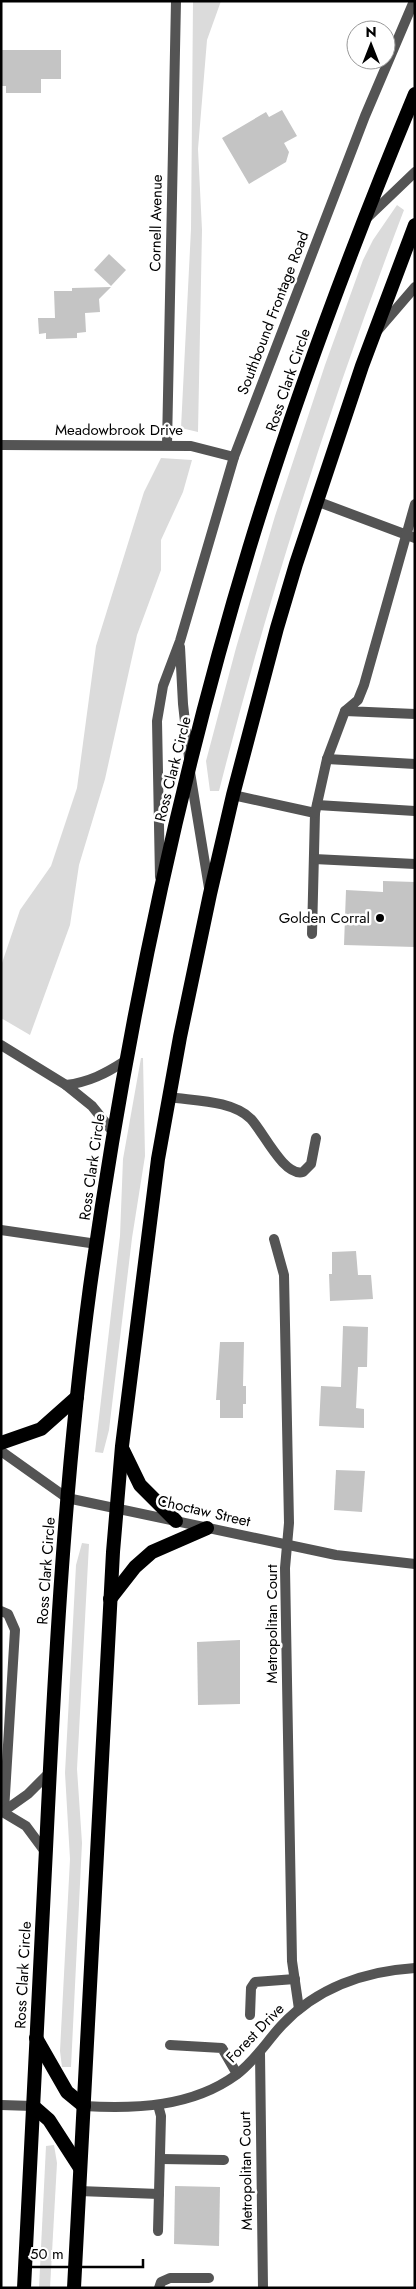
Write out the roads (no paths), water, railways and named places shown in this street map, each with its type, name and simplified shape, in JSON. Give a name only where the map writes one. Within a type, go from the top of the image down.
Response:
[{"type":"highway","name":"Ross Clark Circle","points":[[24,2288],[50,1772],[68,1498],[77,1397],[97,1244],[125,1062],[160,893],[190,768],[254,532],[313,354],[362,223],[415,94]]},
{"type":"highway","points":[[74,2288],[110,1600],[117,1508],[139,1296],[169,1097],[210,894],[233,795],[277,628],[316,501],[373,336],[415,225]]},
{"type":"highway","points":[[1,1443],[42,1429],[77,1397]]},
{"type":"highway","points":[[122,1446],[140,1485],[176,1521]]},
{"type":"highway","points":[[110,1600],[135,1566],[152,1552],[207,1528]]},
{"type":"highway","points":[[36,2037],[66,2092],[84,2106]]},
{"type":"highway","points":[[33,2106],[49,2120],[80,2168]]},
{"type":"street","name":"Cornell Avenue","points":[[166,445],[176,1]]},
{"type":"street","name":"Southbound Frontage Road","points":[[160,893],[157,721],[163,686],[180,642],[234,457],[365,116],[414,1]]},
{"type":"street","points":[[362,223],[415,172]]},
{"type":"street","points":[[373,336],[415,287]]},
{"type":"street","name":"Meadowbrook Drive","points":[[1,445],[191,446],[234,457]]},
{"type":"street","points":[[316,501],[410,537]]},
{"type":"street","points":[[312,934],[316,809],[327,759],[346,711],[358,700],[364,686],[410,537],[415,504]]},
{"type":"street","name":"Southbound Frontage Road","points":[[180,642],[182,704],[210,894]]},
{"type":"street","points":[[346,711],[415,714]]},
{"type":"street","points":[[327,759],[415,764]]},
{"type":"street","points":[[233,795],[316,809],[415,811]]},
{"type":"street","points":[[314,859],[415,864]]},
{"type":"street","points":[[1,1045],[66,1085],[92,1106],[113,1132]]},
{"type":"street","points":[[66,1085],[87,1082],[104,1075],[125,1062]]},
{"type":"street","points":[[169,1097],[220,1105],[243,1113],[264,1135],[286,1168],[292,1172],[302,1172],[309,1167],[316,1138]]},
{"type":"street","points":[[1,1230],[97,1244]]},
{"type":"street","name":"Metropolitan Court","points":[[274,1239],[284,1275],[289,1523],[286,1578],[292,1951],[299,2009]]},
{"type":"street","name":"Choctaw Street","points":[[1,1451],[68,1498],[336,1555],[415,1564]]},
{"type":"street","points":[[1,1611],[8,1614],[16,1630],[2,1811]]},
{"type":"street","points":[[2,1811],[28,1794],[50,1772]]},
{"type":"street","points":[[2,1811],[26,1826],[46,1853]]},
{"type":"street","name":"Forest Drive","points":[[84,2106],[125,2108],[158,2105],[202,2093],[237,2074],[260,2053],[282,2025],[318,1995],[359,1977],[396,1969],[415,1968]]},
{"type":"street","points":[[250,2015],[250,1988],[255,1982],[295,1979]]},
{"type":"street","points":[[170,2045],[222,2048],[237,2074]]},
{"type":"street","name":"Metropolitan Court","points":[[260,2053],[263,2288]]},
{"type":"street","points":[[1,2105],[33,2106]]},
{"type":"street","points":[[158,2105],[161,2116],[158,2231]]},
{"type":"street","points":[[160,2159],[224,2160]]},
{"type":"street","points":[[79,2191],[159,2194]]},
{"type":"street","points":[[159,2288],[161,2282],[170,2278],[209,2278]]},
{"type":"place","name":"Golden Corral","points":[[380,918]]}]
